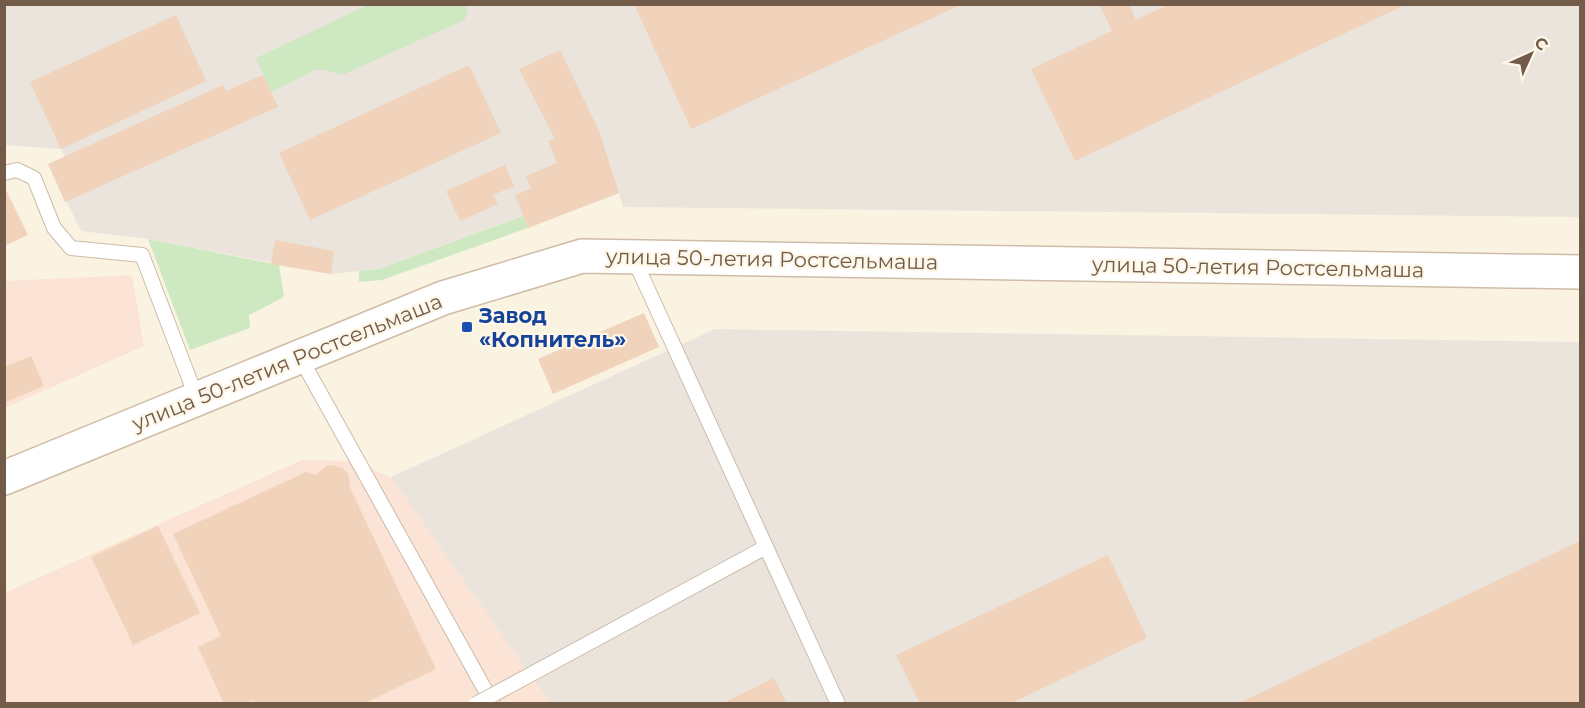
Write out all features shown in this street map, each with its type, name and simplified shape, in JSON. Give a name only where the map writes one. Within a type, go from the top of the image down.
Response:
[{"type":"main road","name":"улица 50-летия Ростсельмаша","points":[[4,478],[443,298],[582,256],[1581,272]]},
{"type":"lane","points":[[4,173],[17,170],[34,178],[54,228],[71,248],[142,255],[197,399]]},
{"type":"lane","points":[[633,257],[838,704]]},
{"type":"lane","points":[[299,357],[493,704]]},
{"type":"lane","points":[[476,704],[766,548]]},
{"type":"shaded area","points":[[4,5],[1580,5],[1580,217],[623,207],[619,193],[528,228],[522,216],[379,269],[331,274],[148,239],[81,231],[48,164],[65,157],[61,149],[5,145]]},
{"type":"shaded area","points":[[132,275],[144,346],[5,408],[4,281]]},
{"type":"shaded area","points":[[715,329],[1580,342],[1580,703],[550,703],[391,477]]},
{"type":"shaded area","points":[[302,460],[350,461],[391,477],[550,703],[5,703],[4,593]]},
{"type":"green space","points":[[370,4],[465,5],[468,11],[464,20],[342,75],[326,70],[315,70],[271,92],[256,58]]},
{"type":"green space","points":[[523,216],[528,228],[382,280],[359,282],[359,271],[379,269]]},
{"type":"green space","points":[[148,239],[279,265],[284,297],[249,315],[250,328],[190,350]]},
{"type":"building","points":[[634,4],[963,4],[691,129]]},
{"type":"building","points":[[1099,4],[1129,4],[1136,20],[1169,4],[1407,4],[1075,161],[1031,69],[1112,31]]},
{"type":"building","points":[[176,15],[206,81],[61,149],[30,82]]},
{"type":"building","points":[[560,50],[599,131],[619,193],[528,228],[515,195],[531,188],[526,176],[557,163],[548,141],[555,139],[519,69]]},
{"type":"building","points":[[469,65],[501,133],[310,220],[279,153]]},
{"type":"building","points":[[263,75],[278,107],[65,202],[48,164],[223,85],[226,91]]},
{"type":"building","points":[[505,165],[514,186],[493,195],[498,204],[460,221],[446,191]]},
{"type":"building","points":[[4,186],[28,235],[4,246]]},
{"type":"building","points":[[275,240],[334,251],[331,274],[271,264]]},
{"type":"building","points":[[644,313],[659,347],[553,394],[538,359]]},
{"type":"building","points":[[31,356],[44,386],[4,403],[4,367]]},
{"type":"building","points":[[332,465],[348,473],[350,488],[436,669],[363,704],[253,704],[252,700],[245,704],[224,704],[198,647],[221,636],[173,534],[306,472],[316,475],[326,466]]},
{"type":"building","points":[[158,526],[200,613],[133,645],[91,557]]},
{"type":"building","points":[[1580,541],[1580,704],[1237,704]]},
{"type":"building","points":[[1108,555],[1147,638],[1010,704],[920,704],[896,655]]},
{"type":"building","points":[[774,678],[787,704],[721,704]]},
{"type":"place","name":"Завод «Копнитель»","points":[[467,327]]}]
